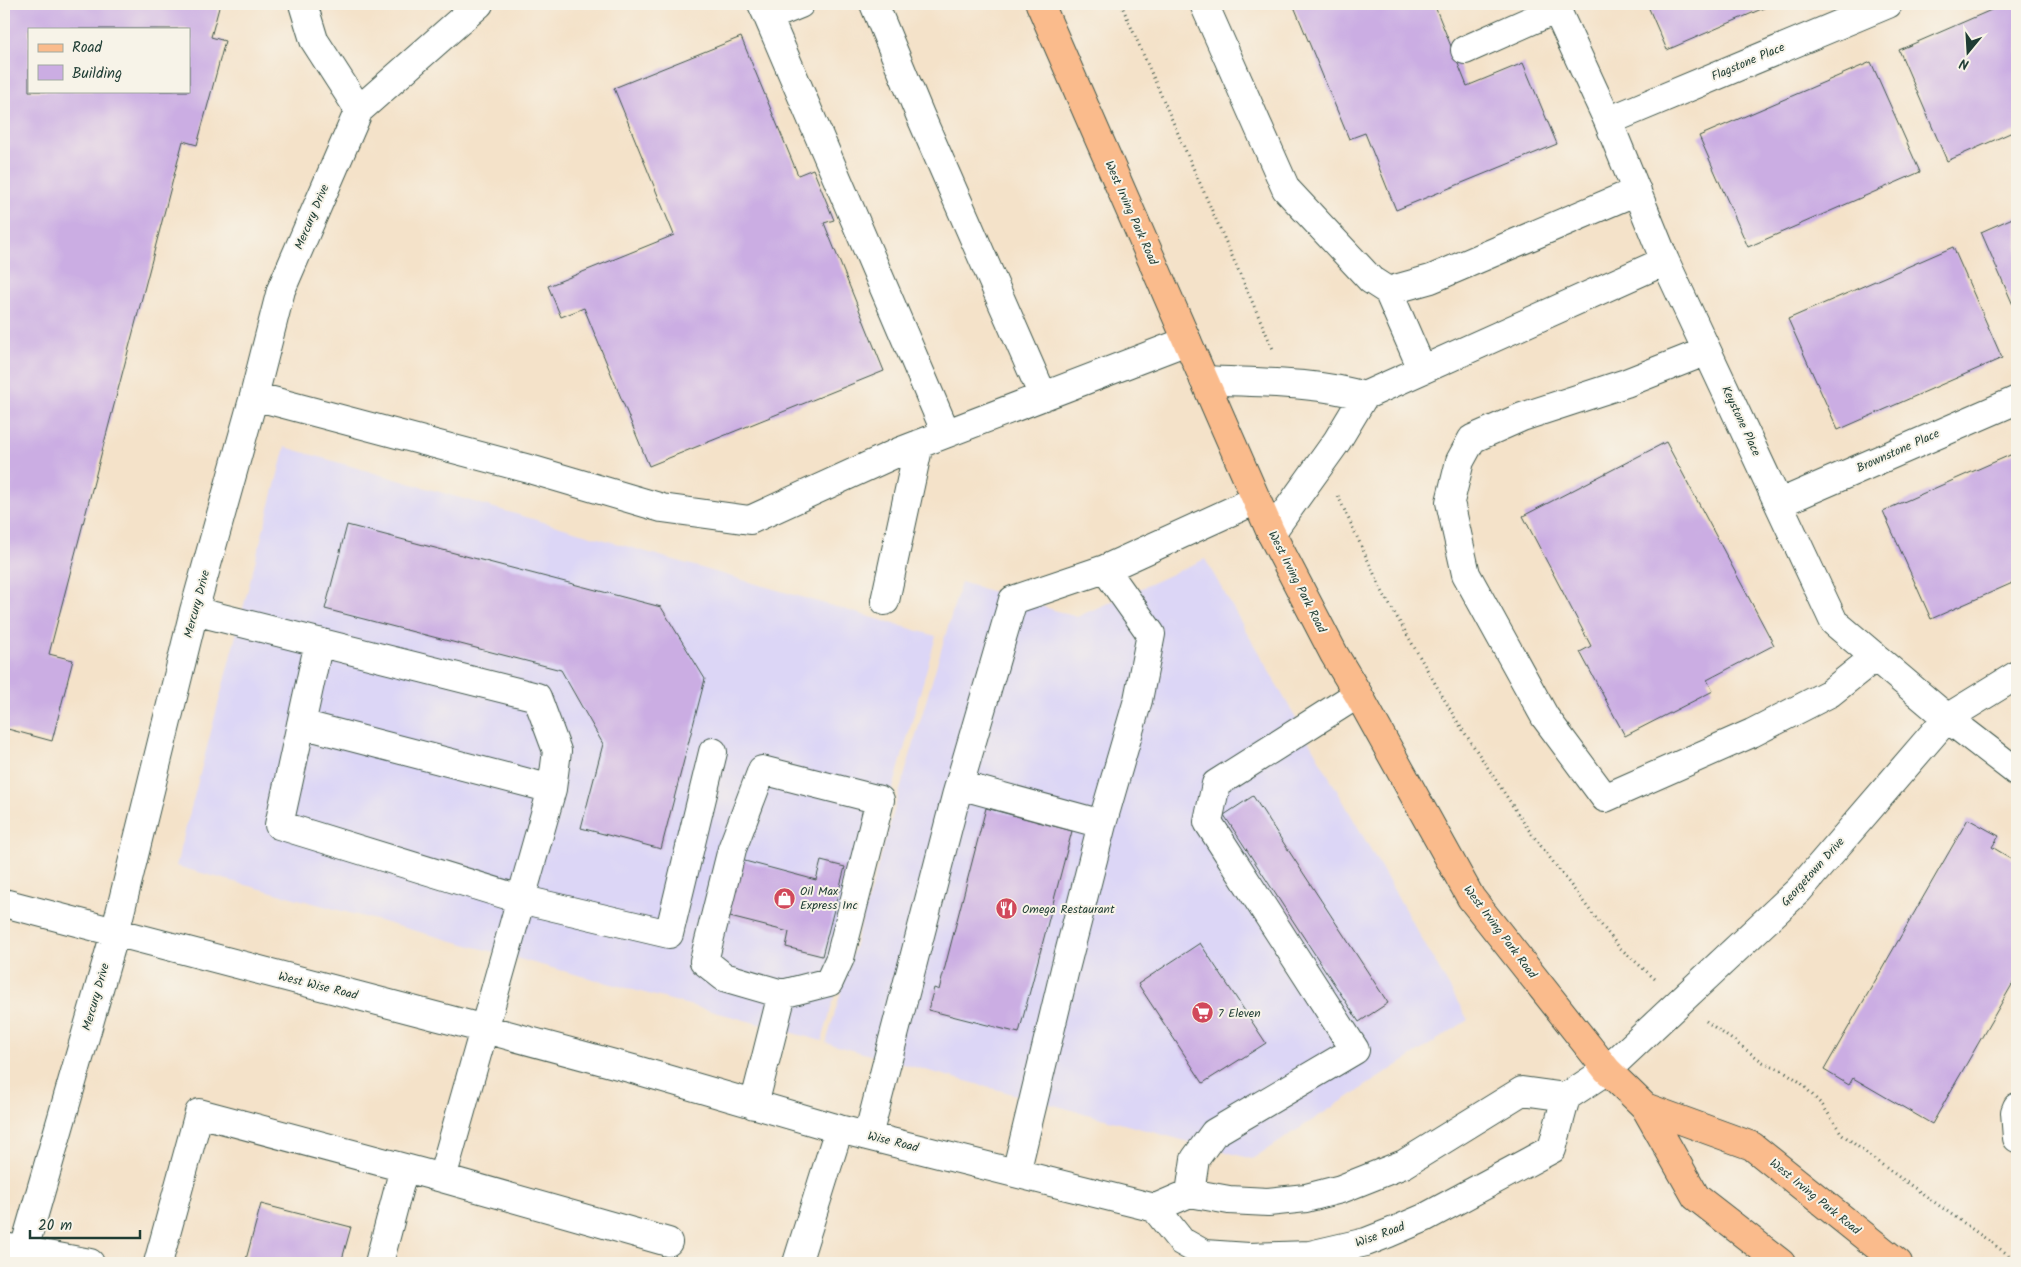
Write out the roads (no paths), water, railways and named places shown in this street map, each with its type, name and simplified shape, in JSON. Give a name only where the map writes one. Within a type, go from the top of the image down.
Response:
[{"type":"main road","name":"West Irving Park Road","points":[[1040,4],[1271,533],[1334,654],[1472,898],[1607,1070],[1645,1106],[1696,1196],[1781,1263]]},
{"type":"main road","name":"West Irving Park Road","points":[[1645,1106],[1752,1146],[1898,1263]]},
{"type":"street","points":[[303,4],[314,40],[359,110]]},
{"type":"street","name":"Mercury Drive","points":[[16,1253],[115,933],[194,611],[254,396],[281,290],[359,110],[479,4]]},
{"type":"street","points":[[800,4],[765,10],[946,433]]},
{"type":"street","points":[[874,4],[920,116],[1043,396]]},
{"type":"street","points":[[1204,4],[1286,190],[1371,280],[1388,291],[1422,369]]},
{"type":"street","name":"Flagstone Place","points":[[1608,121],[1888,4]]},
{"type":"street","points":[[1465,50],[1555,7]]},
{"type":"street","name":"Keystone Place","points":[[1555,7],[1608,121],[1665,261],[1780,503],[1834,622],[1947,718],[2017,772]]},
{"type":"street","points":[[1388,291],[1432,279],[1637,191]]},
{"type":"street","points":[[1271,533],[1322,463],[1364,396],[1665,261]]},
{"type":"street","points":[[254,396],[533,470],[662,508],[750,520],[919,444],[1187,341]]},
{"type":"street","points":[[1708,351],[1626,383],[1522,417],[1472,439],[1460,460],[1450,502],[1466,574],[1545,717],[1605,798],[1752,733],[1830,693],[1875,656]]},
{"type":"street","points":[[1204,380],[1348,391],[1364,396]]},
{"type":"street","name":"Brownstone Place","points":[[1780,503],[2017,400]]},
{"type":"street","points":[[885,601],[919,444]]},
{"type":"street","points":[[868,1136],[959,785],[1012,600],[1105,569],[1256,500]]},
{"type":"street","points":[[1016,1174],[1064,970],[1102,824],[1138,700],[1151,634],[1105,569]]},
{"type":"street","points":[[194,611],[537,697],[557,751],[552,789],[442,1178]]},
{"type":"street","points":[[319,642],[278,825],[520,899],[669,934],[713,752]]},
{"type":"street","name":"Georgetown Drive","points":[[1607,1070],[1799,890],[1947,718],[2017,674]]},
{"type":"street","points":[[1190,1193],[1194,1159],[1214,1133],[1355,1050],[1208,822],[1216,784],[1358,694]]},
{"type":"street","points":[[301,724],[552,789]]},
{"type":"street","points":[[762,770],[880,800],[840,958],[828,982],[782,994],[724,977],[704,961],[732,849],[762,770]]},
{"type":"street","points":[[959,785],[1102,824]]},
{"type":"street","name":"West Wise Road","points":[[4,903],[633,1069]]},
{"type":"street","points":[[754,1105],[782,994]]},
{"type":"street","name":"Wise Road","points":[[633,1069],[839,1129],[1155,1208],[1181,1240],[1204,1254],[1248,1260],[1310,1254],[1342,1248],[1382,1236],[1424,1218],[1552,1149],[1566,1097]]},
{"type":"street","points":[[1155,1208],[1190,1193],[1229,1200],[1268,1202],[1306,1198],[1341,1189],[1404,1164],[1522,1091],[1566,1097],[1607,1070]]},
{"type":"street","points":[[2017,1107],[2015,1112],[2017,1138]]},
{"type":"street","points":[[158,1263],[199,1113],[442,1178],[668,1242]]},
{"type":"street","points":[[796,1263],[839,1129]]},
{"type":"street","points":[[379,1263],[404,1168]]},
{"type":"street","points":[[16,1253],[90,1263]]},
{"type":"place","name":"Oil Max Express Inc","points":[[784,898]]},
{"type":"place","name":"Omega Restaurant","points":[[1006,909]]},
{"type":"place","name":"7 Eleven","points":[[1202,1013]]}]
